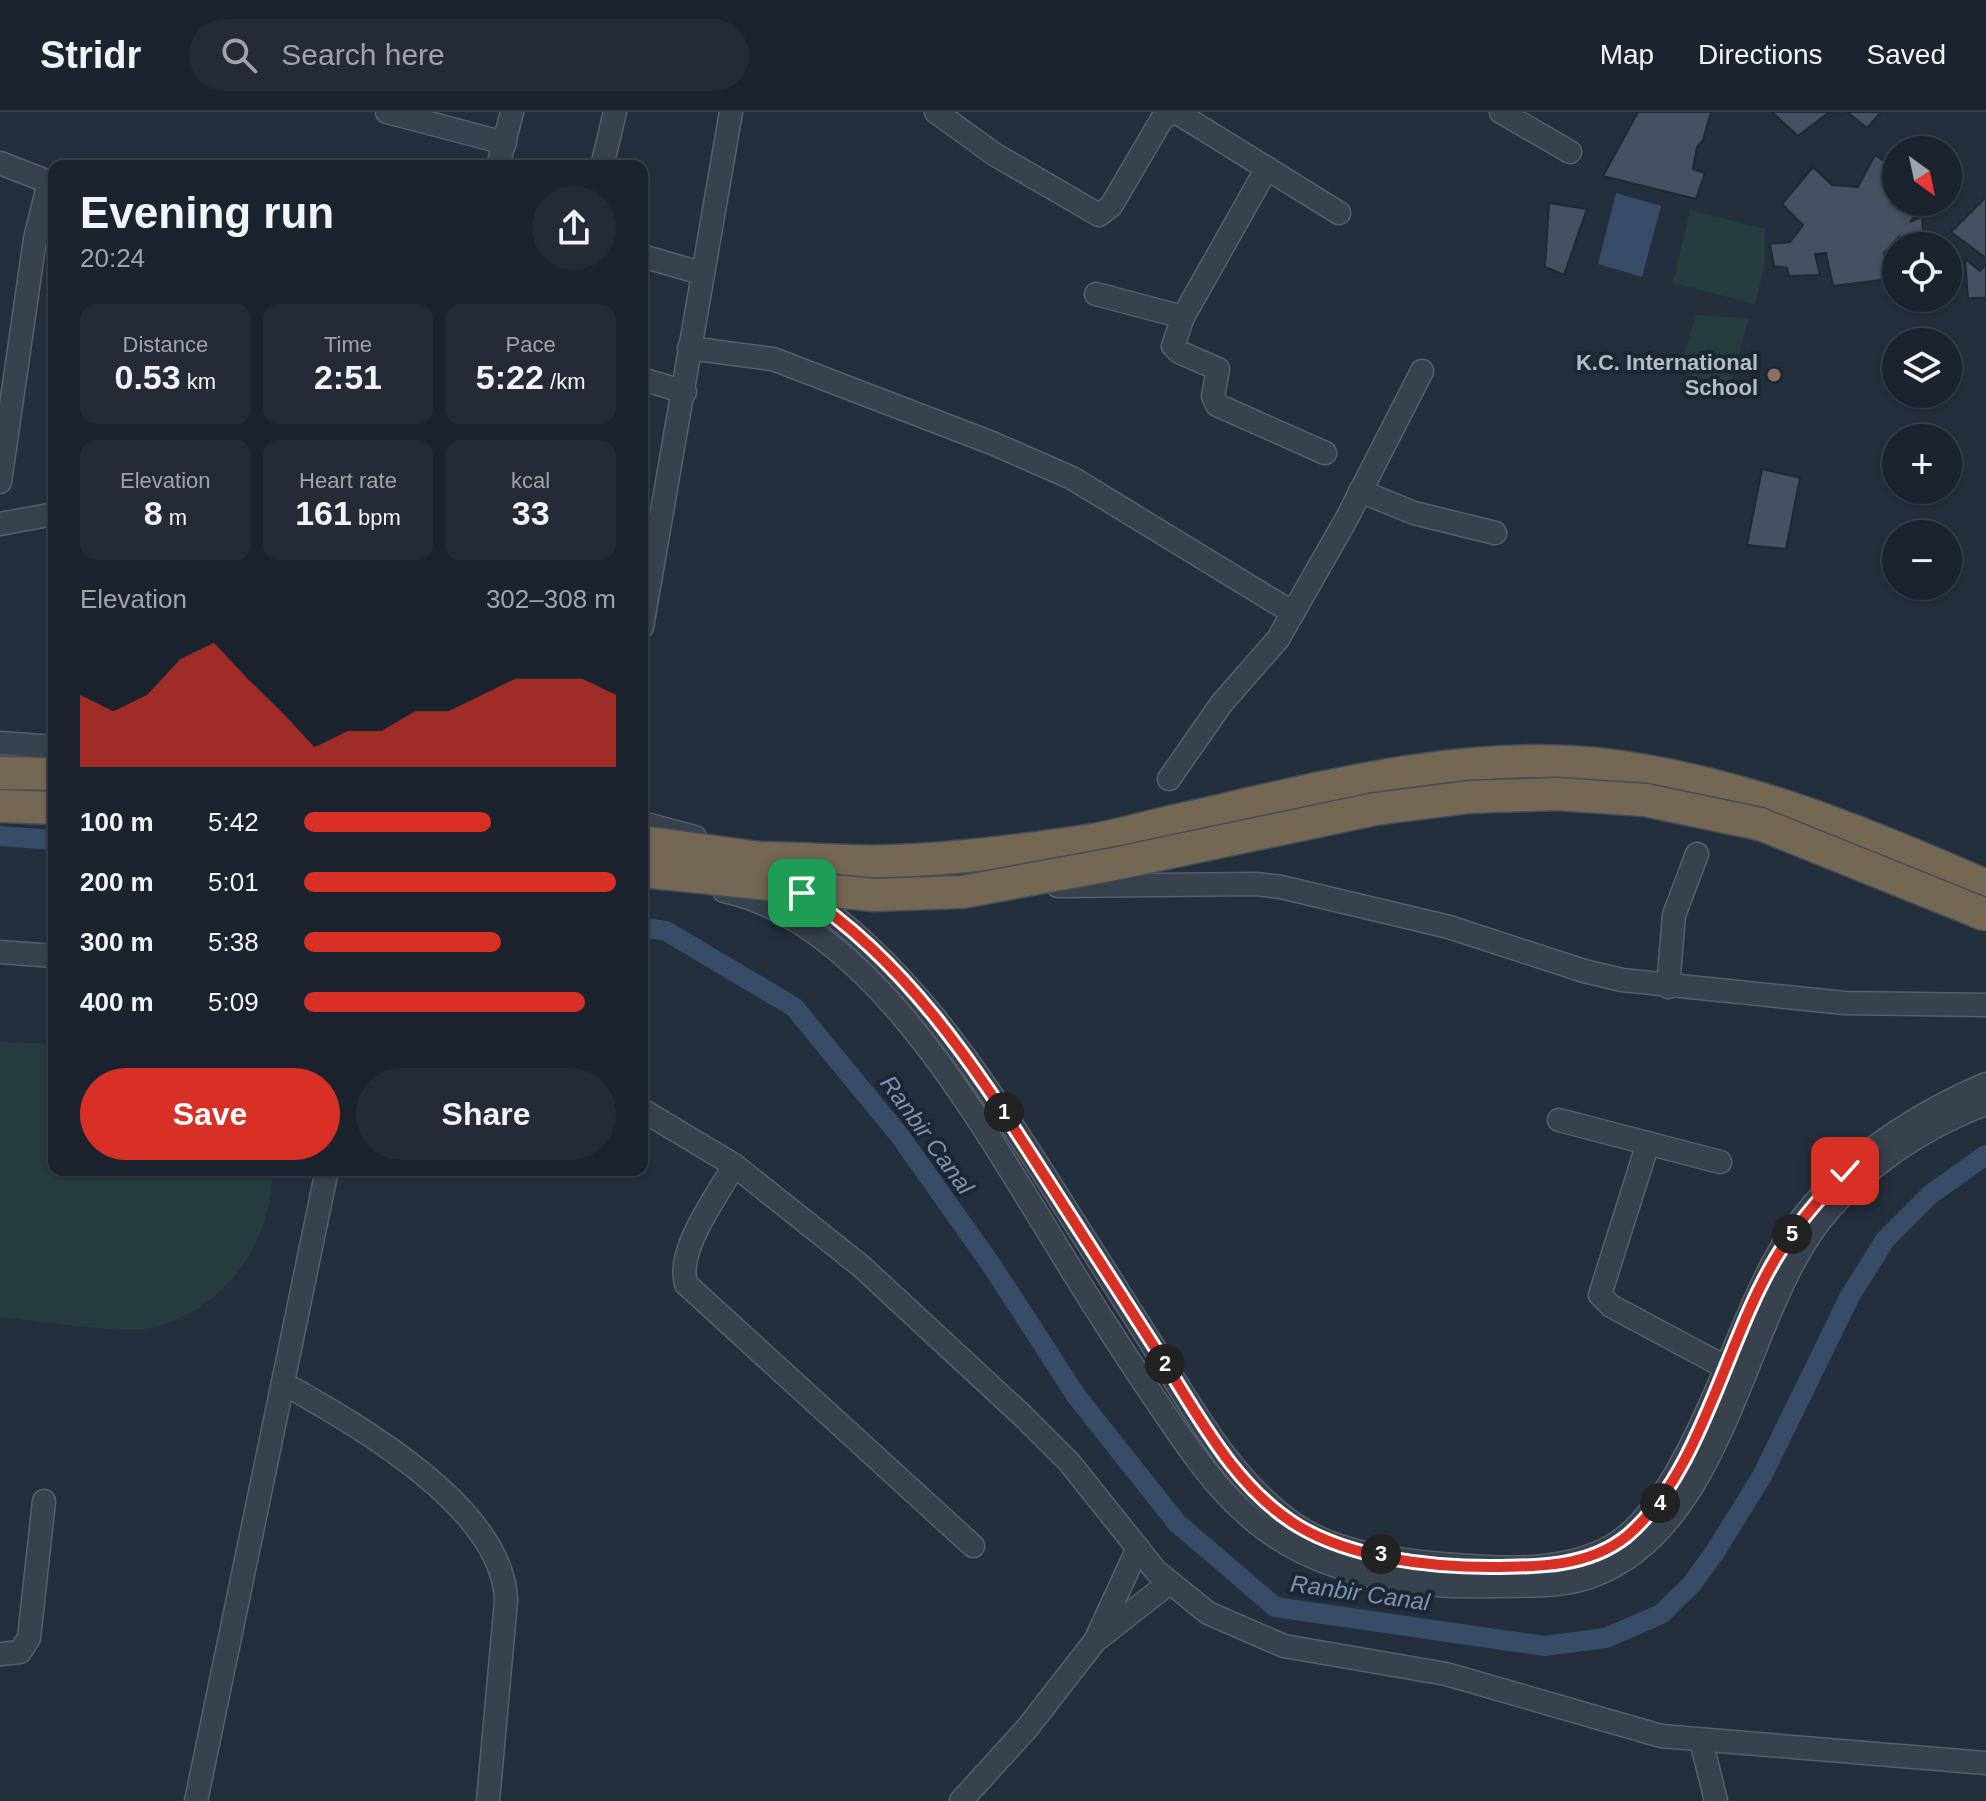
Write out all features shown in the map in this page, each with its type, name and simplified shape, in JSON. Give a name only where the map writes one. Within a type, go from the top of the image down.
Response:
[{"type":"highway","points":[[648,843],[760,858],[890,861],[956,858],[1096,839],[1390,777],[1533,762],[1594,764],[1658,773],[1767,798],[1823,816],[1986,886]]},
{"type":"highway","points":[[0,773],[48,774]]},
{"type":"highway","points":[[648,872],[873,895],[962,892],[1114,864],[1375,809],[1511,793],[1557,794],[1645,800],[1760,824],[1986,915]]},
{"type":"highway","points":[[0,806],[48,808]]},
{"type":"street","points":[[387,112],[505,143]]},
{"type":"street","points":[[500,160],[512,112]]},
{"type":"street","points":[[603,160],[615,112]]},
{"type":"street","points":[[648,594],[731,112]]},
{"type":"street","points":[[936,112],[994,154],[1099,215],[1111,206],[1162,119],[1174,112],[1339,213]]},
{"type":"street","points":[[1501,112],[1570,152]]},
{"type":"street","points":[[0,163],[48,181]]},
{"type":"street","points":[[1267,168],[1183,317],[1173,346],[1179,352],[1216,366],[1219,374],[1213,396],[1217,405],[1325,453]]},
{"type":"street","points":[[0,482],[35,239],[48,196]]},
{"type":"street","points":[[648,258],[701,273]]},
{"type":"street","points":[[1096,294],[1183,317]]},
{"type":"street","points":[[689,348],[773,359],[992,443],[1072,478],[1293,613]]},
{"type":"street","points":[[1169,779],[1222,703],[1272,649],[1360,491],[1422,371]]},
{"type":"street","points":[[648,381],[685,392]]},
{"type":"street","points":[[1360,491],[1414,513],[1495,533]]},
{"type":"street","points":[[0,524],[48,515]]},
{"type":"street","points":[[0,743],[48,747]]},
{"type":"street","points":[[0,820],[48,824]]},
{"type":"street","points":[[648,825],[725,848],[846,923],[879,953],[947,1031],[997,1101],[1227,1460],[1295,1524],[1350,1549],[1429,1563],[1524,1567],[1556,1564],[1598,1553],[1634,1529],[1663,1498],[1774,1260],[1807,1212],[1845,1171],[1879,1143],[1949,1099],[1986,1084]]},
{"type":"street","points":[[1668,987],[1674,915],[1697,854]]},
{"type":"street","points":[[648,884],[806,896],[1018,886],[1256,884],[1311,893],[1449,927],[1584,971],[1668,987],[1845,1003],[1986,1005]]},
{"type":"street","points":[[725,892],[750,897],[784,914],[814,935],[860,971],[919,1035],[1199,1464],[1237,1510],[1301,1552],[1357,1574],[1384,1579],[1482,1586],[1573,1582],[1608,1569],[1647,1541],[1673,1517],[1687,1497],[1741,1383],[1779,1289],[1818,1224],[1844,1195],[1887,1159],[1954,1118],[1986,1104]]},
{"type":"street","points":[[0,952],[48,956]]},
{"type":"street","points":[[648,1114],[734,1165],[861,1266],[1024,1417],[1069,1462],[1169,1583],[1208,1613],[1284,1646],[1446,1674],[1661,1736],[1986,1763]]},
{"type":"street","points":[[1559,1120],[1720,1162]]},
{"type":"street","points":[[1648,1143],[1600,1295],[1611,1306],[1725,1367]]},
{"type":"street","points":[[734,1165],[685,1253],[683,1272],[686,1284],[973,1546]]},
{"type":"street","points":[[196,1801],[326,1176]]},
{"type":"street","points":[[283,1383],[391,1450],[458,1508],[497,1560],[506,1583],[506,1601],[488,1801]]},
{"type":"street","points":[[0,1654],[20,1652],[29,1638],[44,1501]]},
{"type":"street","points":[[967,1799],[1095,1641],[1138,1548]]},
{"type":"street","points":[[1095,1641],[1169,1583]]},
{"type":"street","points":[[1701,1740],[1716,1801]]},
{"type":"green space","points":[[1690,210],[1765,229],[1765,264],[1755,304],[1673,283]]},
{"type":"green space","points":[[1696,315],[1749,318],[1730,384],[1679,373]]},
{"type":"green space","points":[[0,1042],[48,1044],[48,1176],[272,1176],[266,1216],[258,1239],[232,1279],[197,1309],[154,1328],[130,1330],[0,1317]]},
{"type":"water","points":[[1616,193],[1661,206],[1642,277],[1598,264]]},
{"type":"building","points":[[1638,112],[1711,112],[1703,140],[1697,147],[1693,169],[1705,173],[1696,199],[1603,176]]},
{"type":"building","points":[[1772,112],[1839,112],[1828,113],[1798,136]]},
{"type":"building","points":[[1847,112],[1881,112],[1867,128]]},
{"type":"building","points":[[1875,155],[1882,160],[1882,216],[1914,216],[1910,222],[1922,216],[1923,232],[1882,232],[1882,280],[1833,286],[1826,253],[1815,254],[1820,275],[1789,276],[1787,268],[1774,266],[1770,244],[1790,242],[1803,225],[1782,204],[1813,167],[1832,185],[1858,187]]},
{"type":"building","points":[[1986,197],[1986,258],[1962,240],[1962,232],[1951,232]]},
{"type":"building","points":[[1549,203],[1587,209],[1564,275],[1545,267]]},
{"type":"building","points":[[1965,259],[1980,271],[1986,264],[1986,298],[1968,298]]},
{"type":"building","points":[[1762,469],[1800,478],[1786,549],[1747,545]]},
{"type":"waterway","name":"Ranbir Canal","points":[[0,836],[48,840]]},
{"type":"waterway","name":"Ranbir Canal","points":[[648,928],[666,931],[794,1007],[900,1136],[992,1266],[1077,1397],[1177,1523],[1275,1607],[1544,1646],[1606,1638],[1661,1614],[1691,1585],[1762,1476],[1850,1296],[1885,1240],[1931,1194],[1986,1155]]},
{"type":"place","name":"K.C. International School","points":[[1774,375]]},
{"type":"route","points":[[802,893],[846,923],[896,969],[966,1056],[1227,1460],[1295,1524],[1350,1549],[1429,1563],[1524,1567],[1579,1560],[1616,1545],[1663,1498],[1774,1260],[1807,1212],[1845,1171]]}]
